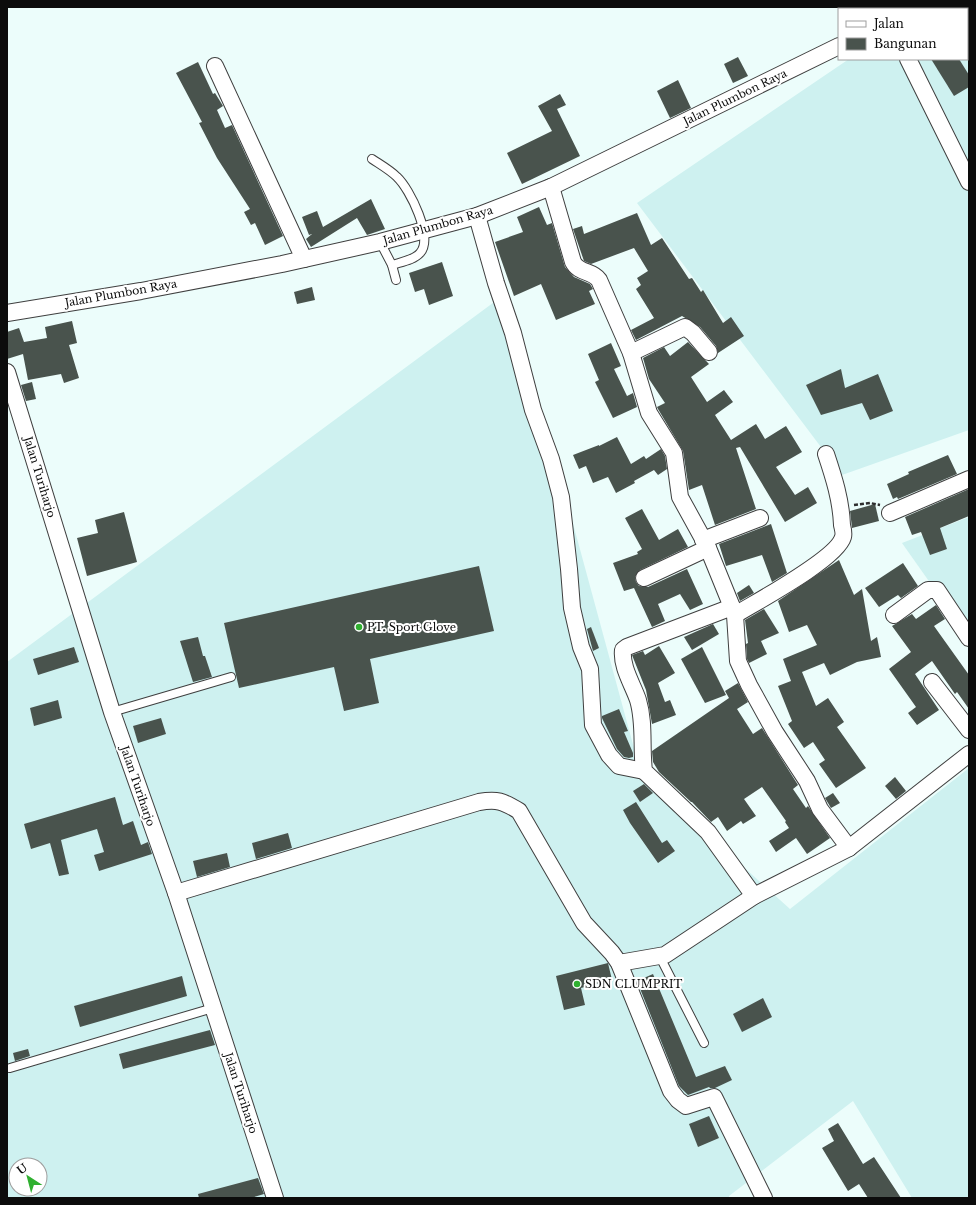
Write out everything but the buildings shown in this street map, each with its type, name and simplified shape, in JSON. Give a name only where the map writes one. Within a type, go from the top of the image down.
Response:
[{"type":"street","name":"Jalan Plumbon Raya","points":[[7,313],[141,290],[304,259],[380,242],[477,216],[551,187],[838,46]]},
{"type":"street","points":[[908,60],[969,182]]},
{"type":"street","points":[[215,66],[304,259]]},
{"type":"street","points":[[551,187],[573,262],[580,270],[594,274],[599,280],[631,353],[649,413],[674,453],[680,497],[705,544],[734,611],[738,661],[749,685],[786,750],[807,781],[820,809],[849,848]]},
{"type":"street","points":[[477,216],[496,283],[513,333],[533,410],[551,459],[561,497],[572,608],[581,647],[590,669],[589,691],[593,725],[609,755],[619,766],[644,771],[708,832],[754,896]]},
{"type":"street","points":[[631,353],[684,327],[693,333],[709,352]]},
{"type":"street","name":"Jalan Turiharjo","points":[[7,372],[112,712],[176,893],[274,1198]]},
{"type":"street","points":[[644,771],[643,725],[638,701],[624,664],[623,650],[627,647],[734,611],[788,584],[832,553],[843,537],[842,509],[839,492],[826,454]]},
{"type":"street","points":[[890,513],[969,479]]},
{"type":"street","points":[[644,578],[705,544],[760,518]]},
{"type":"street","points":[[894,615],[928,590],[937,590],[969,638]]},
{"type":"street","points":[[932,682],[969,730]]},
{"type":"street","points":[[619,963],[660,957],[754,896],[849,848],[969,754]]},
{"type":"street","points":[[176,893],[492,800],[502,801],[519,811],[584,923],[612,953],[619,963],[671,1090],[678,1100],[686,1106],[714,1097],[764,1198]]},
{"type":"lane","points":[[372,159],[398,178],[408,190],[415,204],[423,230],[424,243],[422,252],[417,256],[392,266]]},
{"type":"lane","points":[[380,242],[392,266],[396,280]]},
{"type":"lane","points":[[112,712],[231,676]]},
{"type":"lane","points":[[660,957],[704,1043]]},
{"type":"lane","points":[[10,1068],[213,1008]]},
{"type":"path","points":[[842,509],[857,505],[878,504],[890,513]]},
{"type":"shaded area","points":[[969,7],[969,430],[842,475],[637,203],[848,60],[968,60],[968,8],[924,8]]},
{"type":"shaded area","points":[[501,297],[562,483],[641,774],[790,909],[969,768],[969,1198],[912,1198],[853,1101],[729,1196],[729,1198],[7,1198],[7,662]]},
{"type":"shaded area","points":[[969,517],[969,638],[902,543]]},
{"type":"place","name":"PT. Sport Glove","points":[[359,627]]},
{"type":"place","name":"SDN CLUMPRIT","points":[[577,984]]}]
